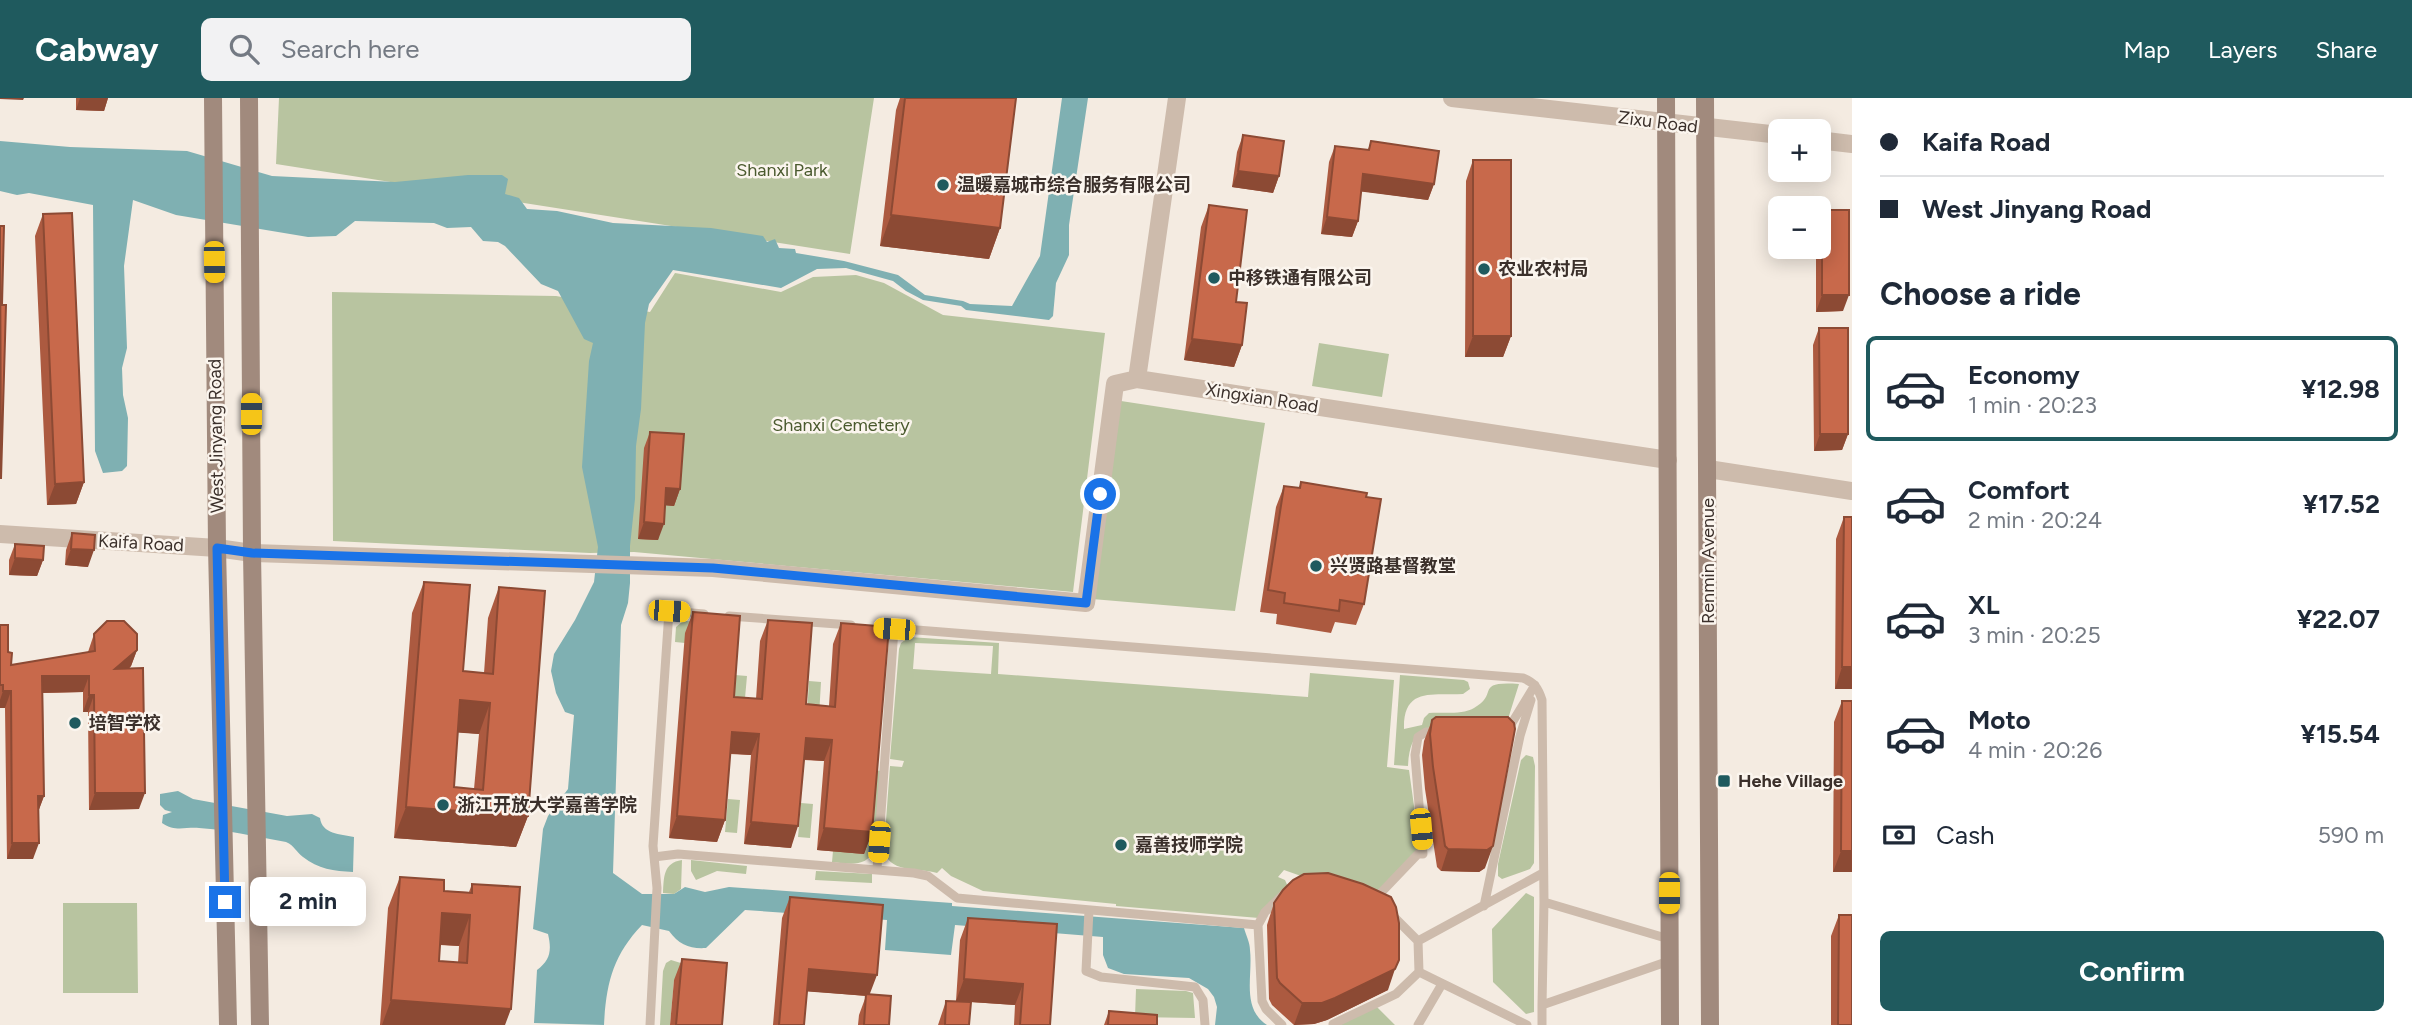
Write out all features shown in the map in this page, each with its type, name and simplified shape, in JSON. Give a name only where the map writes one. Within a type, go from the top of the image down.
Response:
[{"type":"main road","name":"West Jinyang Road","points":[[212,98],[217,548],[228,1025]]},
{"type":"main road","name":"West Jinyang Road","points":[[249,98],[252,553],[260,1025]]},
{"type":"main road","points":[[1666,98],[1670,1025]]},
{"type":"main road","name":"Renmin Avenue","points":[[1705,98],[1710,1025]]},
{"type":"street","points":[[1137,379],[1177,98]]},
{"type":"street","name":"Zixu Road","points":[[1452,98],[1768,134]]},
{"type":"street","points":[[1831,142],[1852,144]]},
{"type":"street","name":"Xingxian Road","points":[[1137,379],[1668,460]]},
{"type":"street","name":"Kaifa Road","points":[[0,534],[217,548],[252,553],[713,568],[1086,603],[1115,384],[1137,379]]},
{"type":"street","points":[[1708,469],[1852,491]]},
{"type":"lane","points":[[650,1025],[657,888],[654,828],[669,611],[709,614]]},
{"type":"lane","points":[[722,615],[1513,675],[1523,678],[1538,688],[1543,716],[1542,1025]]},
{"type":"lane","points":[[877,869],[894,629]]},
{"type":"lane","points":[[1495,731],[1509,731],[1535,685]]},
{"type":"lane","points":[[1484,906],[1520,736],[1535,685]]},
{"type":"lane","points":[[1332,1025],[1396,994],[1419,972],[1418,941],[1395,917],[1366,902],[1418,854],[1423,854],[1415,755],[1418,737],[1426,732],[1454,732]]},
{"type":"lane","points":[[654,857],[678,854],[877,869],[928,876],[957,898],[1258,925]]},
{"type":"lane","points":[[1418,941],[1543,873]]},
{"type":"lane","points":[[1282,1025],[1262,1002],[1258,925],[1284,892],[1297,888]]},
{"type":"lane","points":[[1544,902],[1669,939]]},
{"type":"lane","points":[[1089,910],[1086,971],[1101,977],[1195,987],[1203,1000],[1205,1025]]},
{"type":"lane","points":[[1542,1005],[1669,961]]},
{"type":"lane","points":[[1419,972],[1527,1025]]},
{"type":"lane","points":[[1418,1025],[1442,984]]},
{"type":"green space","name":"Shanxi Park","points":[[279,98],[874,98],[850,254],[276,164]]},
{"type":"green space","name":"Shanxi Cemetery","points":[[675,273],[781,292],[813,277],[856,275],[884,283],[943,315],[1105,333],[1073,592],[634,552],[590,553],[333,541],[332,292],[556,296],[650,312]]},
{"type":"green space","points":[[1319,343],[1389,354],[1382,397],[1312,386]]},
{"type":"green space","points":[[1121,401],[1265,423],[1235,611],[1092,599]]},
{"type":"green space","points":[[683,621],[710,622],[685,643],[675,642],[676,627]]},
{"type":"green space","points":[[909,637],[999,643],[998,674],[1308,697],[1310,673],[1394,680],[1387,767],[1409,770],[1420,849],[1369,900],[1284,870],[1278,877],[1285,880],[1289,889],[1259,918],[983,891],[951,876],[942,868],[937,873],[897,866],[886,856],[884,848],[890,766],[902,767],[904,761],[890,759],[901,643]],"holes":[[[915,643],[993,646],[991,674],[913,669]]]},
{"type":"green space","points":[[735,675],[747,676],[744,709],[733,708]]},
{"type":"green space","points":[[1400,675],[1464,680],[1468,682],[1470,689],[1463,694],[1422,696],[1415,700],[1405,715],[1404,729],[1422,725],[1429,713],[1458,712],[1474,708],[1482,703],[1491,687],[1496,685],[1519,684],[1508,719],[1499,726],[1426,730],[1415,738],[1408,766],[1394,765]]},
{"type":"green space","points":[[809,681],[821,682],[819,716],[807,715]]},
{"type":"green space","points":[[1526,755],[1533,757],[1535,766],[1534,863],[1530,869],[1502,879],[1498,876],[1498,864],[1521,760]]},
{"type":"green space","points":[[871,770],[882,771],[875,848],[863,862],[832,862],[833,851],[864,853]]},
{"type":"green space","points":[[728,799],[740,800],[737,833],[725,832]]},
{"type":"green space","points":[[801,803],[813,804],[810,838],[798,837]]},
{"type":"green space","points":[[682,860],[681,889],[674,894],[663,893],[664,876],[668,868]]},
{"type":"green space","points":[[691,860],[747,866],[746,874],[717,871],[696,880],[691,871]]},
{"type":"green space","points":[[816,871],[872,874],[872,883],[815,880]]},
{"type":"green space","points":[[1526,893],[1534,897],[1534,1012],[1526,1014],[1493,982],[1492,929]]},
{"type":"green space","points":[[63,903],[137,903],[138,993],[63,993]]},
{"type":"green space","points":[[671,960],[697,968],[674,980],[670,1025],[660,1025],[663,971],[666,963]]},
{"type":"green space","points":[[1136,989],[1193,993],[1195,1018],[1135,1017]]},
{"type":"green space","points":[[1376,1006],[1395,1025],[1340,1025]]},
{"type":"water","points":[[1062,98],[1088,98],[1069,225],[1069,255],[1056,283],[1053,316],[1049,320],[966,310],[961,306],[923,300],[893,281],[846,268],[817,269],[781,288],[673,270],[649,304],[645,323],[641,409],[636,446],[630,583],[628,603],[621,625],[613,873],[642,894],[674,894],[685,887],[705,892],[729,887],[1244,928],[1250,947],[1251,1001],[1259,1018],[1267,1025],[1215,1025],[1217,1007],[1214,997],[1208,989],[1189,978],[1124,974],[1108,968],[1103,955],[1103,937],[955,925],[951,955],[885,950],[887,920],[745,910],[706,948],[685,945],[669,931],[642,925],[624,948],[613,971],[604,1025],[534,1023],[537,970],[545,963],[550,950],[548,934],[533,929],[543,829],[548,816],[568,789],[574,715],[565,712],[556,693],[551,671],[554,654],[594,582],[598,547],[582,467],[589,361],[593,343],[584,339],[558,291],[541,284],[505,246],[498,242],[483,241],[471,227],[447,228],[434,223],[355,221],[336,236],[308,237],[176,215],[133,200],[124,266],[127,348],[122,368],[123,395],[128,418],[127,466],[122,471],[103,473],[95,451],[93,205],[29,193],[17,195],[0,191],[0,141],[70,147],[187,151],[272,176],[395,182],[468,175],[502,175],[508,179],[505,194],[519,198],[527,209],[557,211],[613,223],[711,228],[763,236],[767,242],[775,239],[779,248],[795,249],[796,253],[844,261],[898,275],[925,295],[970,304],[1012,306],[1040,256]]},
{"type":"water","points":[[178,791],[193,799],[287,816],[312,814],[320,818],[328,830],[354,837],[353,872],[320,867],[286,842],[221,830],[167,826],[162,823],[163,815],[172,812],[160,805],[160,794]]},
{"type":"building","name":"温暖嘉城市综合服务有限公司","points":[[905,98],[1016,98],[1000,228],[891,215]]},
{"type":"building","points":[[1243,135],[1284,141],[1279,176],[1238,171]]},
{"type":"building","points":[[1371,141],[1439,151],[1434,184],[1363,174],[1358,221],[1327,217],[1335,146],[1369,150]]},
{"type":"building","name":"农业农村局","points":[[1473,160],[1511,160],[1511,336],[1473,336]]},
{"type":"building","name":"中移铁通有限公司","points":[[1209,205],[1247,210],[1236,302],[1247,303],[1242,345],[1192,339]]},
{"type":"building","points":[[1831,210],[1849,210],[1849,295],[1822,295],[1822,259],[1831,259]]},
{"type":"building","points":[[72,213],[84,482],[55,484],[43,214]]},
{"type":"building","points":[[0,226],[4,226],[2,305],[6,305],[1,479]]},
{"type":"building","points":[[1819,328],[1848,328],[1848,434],[1820,434]]},
{"type":"building","points":[[650,432],[684,434],[680,489],[666,488],[664,524],[644,522]]},
{"type":"building","name":"兴贤路基督教堂","points":[[1301,482],[1367,493],[1366,497],[1381,499],[1364,604],[1340,600],[1339,611],[1284,603],[1285,593],[1268,590],[1284,486],[1300,488]]},
{"type":"building","points":[[1844,517],[1852,517],[1852,667],[1842,667]]},
{"type":"building","points":[[72,533],[95,535],[94,550],[71,549]]},
{"type":"building","points":[[15,544],[44,546],[43,560],[15,558]]},
{"type":"building","points":[[424,582],[470,585],[463,671],[493,674],[499,587],[545,591],[528,816],[406,807]],"holes":[[[460,700],[490,703],[483,790],[454,787]]]},
{"type":"building","points":[[693,612],[740,616],[734,697],[762,699],[768,620],[812,623],[806,704],[835,707],[841,623],[889,627],[872,832],[824,828],[832,740],[806,738],[798,826],[751,822],[759,734],[732,732],[725,820],[677,816]]},
{"type":"building","points":[[107,621],[124,621],[137,634],[137,650],[115,669],[143,668],[145,793],[95,793],[94,695],[89,695],[89,676],[42,676],[44,796],[38,796],[39,843],[12,843],[11,691],[3,691],[3,685],[0,685],[0,625],[8,625],[11,665],[95,651],[94,634]]},
{"type":"building","points":[[1842,701],[1852,701],[1852,851],[1841,851]]},
{"type":"building","points":[[1436,717],[1508,717],[1514,723],[1493,846],[1487,850],[1448,849],[1445,846],[1430,734],[1432,720]]},
{"type":"building","points":[[1328,873],[1363,884],[1391,897],[1399,923],[1399,960],[1395,969],[1335,998],[1322,1003],[1302,1003],[1277,978],[1274,903],[1293,880],[1304,874]]},
{"type":"building","points":[[400,877],[444,880],[444,891],[472,893],[472,884],[520,887],[511,1009],[391,1000]],"holes":[[[442,913],[470,915],[467,963],[439,961]]]},
{"type":"building","points":[[790,897],[883,905],[877,975],[809,969],[804,1025],[779,1025]]},
{"type":"building","points":[[1839,915],[1852,915],[1852,1025],[1838,1025]]},
{"type":"building","points":[[968,918],[1057,924],[1050,1025],[1020,1025],[1023,984],[964,979]]},
{"type":"building","points":[[682,959],[727,963],[722,1025],[676,1025]]},
{"type":"building","points":[[866,994],[891,996],[889,1025],[864,1025]]},
{"type":"building","points":[[946,1001],[971,1002],[969,1025],[945,1025]]},
{"type":"building","points":[[1109,1011],[1157,1015],[1157,1025],[1108,1025]]},
{"type":"place","name":"温暖嘉城市综合服务有限公司","points":[[943,185]]},
{"type":"place","name":"农业农村局","points":[[1484,269]]},
{"type":"place","name":"中移铁通有限公司","points":[[1214,278]]},
{"type":"place","name":"兴贤路基督教堂","points":[[1316,566]]},
{"type":"place","name":"培智学校","points":[[75,723]]},
{"type":"place","name":"Hehe Village","points":[[1724,781]]},
{"type":"place","name":"浙江开放大学嘉善学院","points":[[443,805]]},
{"type":"place","name":"嘉善技师学院","points":[[1121,845]]},
{"type":"route","points":[[225,902],[217,548],[252,553],[713,568],[1086,603],[1100,494]]}]
